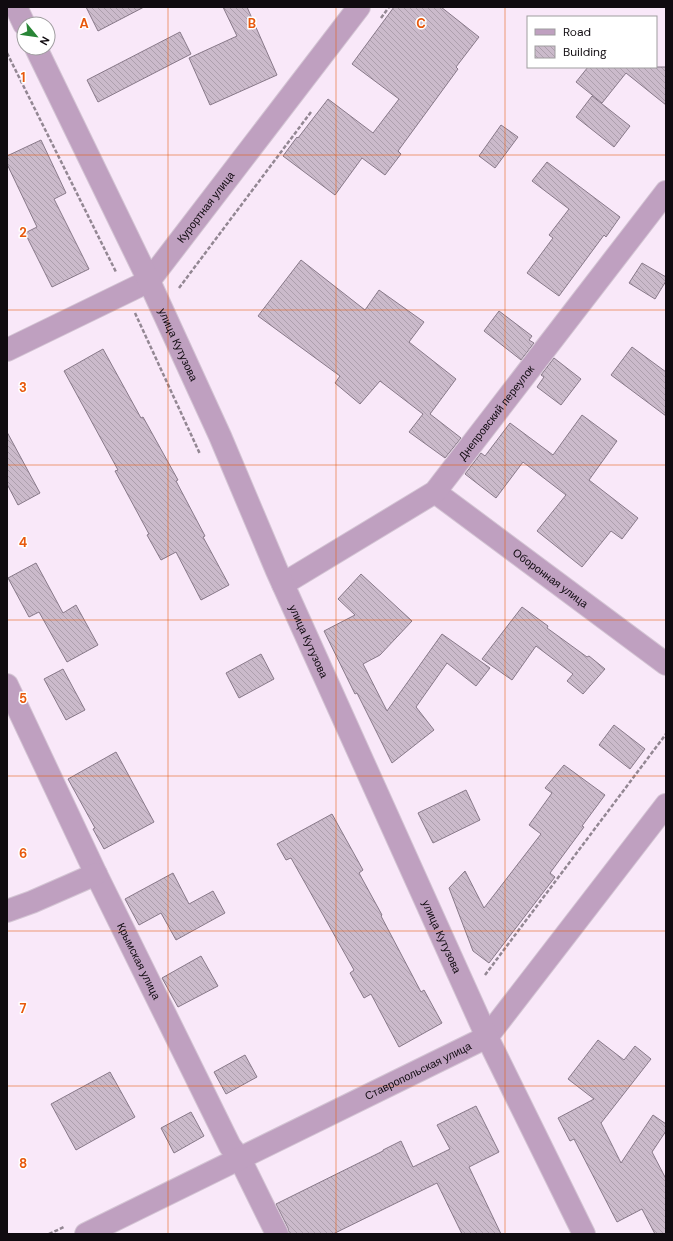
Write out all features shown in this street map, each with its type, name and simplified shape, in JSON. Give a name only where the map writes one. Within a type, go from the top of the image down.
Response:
[{"type":"street","name":"Курортная улица","points":[[7,350],[149,281],[359,7]]},
{"type":"street","name":"улица Кутузова","points":[[40,56],[160,304],[220,436],[283,584],[487,1037],[584,1234]]},
{"type":"street","name":"Днепровский переулок","points":[[283,584],[435,492],[666,192]]},
{"type":"street","name":"Оборонная улица","points":[[435,492],[666,664]]},
{"type":"street","name":"Крымская улица","points":[[9,697],[230,1146],[240,1159],[277,1234]]},
{"type":"street","name":"Ставропольская улица","points":[[86,1234],[487,1037],[666,804]]},
{"type":"street","points":[[7,911],[32,902],[96,874]]},
{"type":"path","points":[[380,20],[389,7]]},
{"type":"path","points":[[7,53],[126,292]]},
{"type":"path","points":[[191,272],[314,108]]},
{"type":"path","points":[[160,304],[134,312],[201,457]]},
{"type":"path","points":[[469,998],[666,734]]},
{"type":"building","points":[[86,7],[144,7],[98,31]]},
{"type":"building","points":[[223,7],[247,7],[277,75],[210,105],[189,58],[237,36]]},
{"type":"building","points":[[394,7],[441,7],[479,37],[456,67],[458,69],[398,151],[401,154],[385,175],[362,158],[335,195],[283,156],[328,99],[373,133],[399,99],[352,64]]},
{"type":"building","points":[[180,32],[191,54],[98,102],[87,80]]},
{"type":"building","points":[[666,67],[666,105],[626,73],[602,103],[576,82],[587,68]]},
{"type":"building","points":[[592,96],[630,126],[614,147],[576,117]]},
{"type":"building","points":[[501,125],[518,137],[495,168],[479,156]]},
{"type":"building","points":[[41,140],[66,193],[54,199],[89,269],[52,287],[25,233],[37,227],[7,164],[7,156]]},
{"type":"building","points":[[547,162],[620,217],[606,237],[604,235],[559,296],[527,273],[553,238],[549,235],[569,209],[532,181]]},
{"type":"building","points":[[301,260],[365,310],[379,290],[424,322],[409,342],[456,379],[430,414],[461,438],[445,458],[409,432],[423,414],[380,381],[360,404],[335,383],[340,376],[258,316]]},
{"type":"building","points":[[642,263],[666,277],[666,281],[655,299],[629,283]]},
{"type":"building","points":[[499,311],[532,336],[529,340],[534,343],[521,360],[484,331]]},
{"type":"building","points":[[632,347],[666,372],[666,416],[611,375]]},
{"type":"building","points":[[103,349],[141,418],[143,417],[178,480],[176,481],[205,536],[203,537],[229,585],[201,600],[176,552],[161,560],[147,535],[149,534],[115,471],[118,470],[64,371]]},
{"type":"building","points":[[554,358],[581,379],[561,405],[537,387],[544,377],[541,375]]},
{"type":"building","points":[[582,415],[617,441],[589,480],[638,518],[622,539],[611,531],[582,567],[537,531],[566,495],[523,462],[496,498],[465,474],[481,453],[485,456],[510,423],[553,455]]},
{"type":"building","points":[[7,432],[40,493],[18,505],[7,484]]},
{"type":"building","points":[[36,563],[63,613],[76,605],[98,645],[67,662],[39,612],[29,617],[8,578]]},
{"type":"building","points":[[361,574],[412,621],[380,655],[363,664],[387,711],[442,634],[490,668],[476,686],[447,663],[416,707],[434,730],[392,763],[357,693],[355,694],[324,631],[355,615],[338,599]]},
{"type":"building","points":[[522,607],[548,626],[547,628],[587,657],[589,656],[605,669],[583,694],[567,681],[573,674],[536,646],[512,680],[482,659]]},
{"type":"building","points":[[261,654],[274,679],[239,698],[226,673]]},
{"type":"building","points":[[63,669],[85,710],[66,720],[44,679]]},
{"type":"building","points":[[614,725],[645,749],[630,769],[599,745]]},
{"type":"building","points":[[116,752],[154,822],[104,849],[93,829],[95,828],[68,779]]},
{"type":"building","points":[[564,765],[605,795],[582,826],[584,827],[550,873],[555,877],[489,963],[473,951],[449,888],[465,871],[484,908],[541,834],[529,825],[552,793],[545,788]]},
{"type":"building","points":[[466,790],[480,820],[433,843],[418,813]]},
{"type":"building","points":[[332,814],[363,870],[359,873],[421,992],[424,990],[442,1023],[399,1047],[371,994],[364,998],[350,973],[354,970],[291,858],[286,860],[277,844]]},
{"type":"building","points":[[173,873],[189,904],[213,891],[225,913],[176,940],[161,913],[139,925],[125,899]]},
{"type":"building","points":[[201,956],[218,986],[178,1007],[162,978]]},
{"type":"building","points":[[598,1040],[624,1060],[635,1046],[651,1059],[601,1123],[621,1163],[653,1115],[666,1124],[666,1131],[652,1152],[666,1179],[666,1234],[655,1234],[642,1209],[617,1222],[574,1139],[570,1141],[558,1118],[594,1099],[568,1079]]},
{"type":"building","points":[[245,1055],[257,1077],[226,1094],[214,1072]]},
{"type":"building","points":[[110,1072],[135,1117],[76,1150],[51,1104]]},
{"type":"building","points":[[476,1106],[499,1152],[469,1167],[501,1234],[462,1234],[437,1183],[333,1234],[289,1234],[288,1228],[276,1204],[401,1141],[413,1167],[450,1149],[437,1125]]},
{"type":"building","points":[[191,1112],[204,1136],[174,1153],[161,1128]]}]
